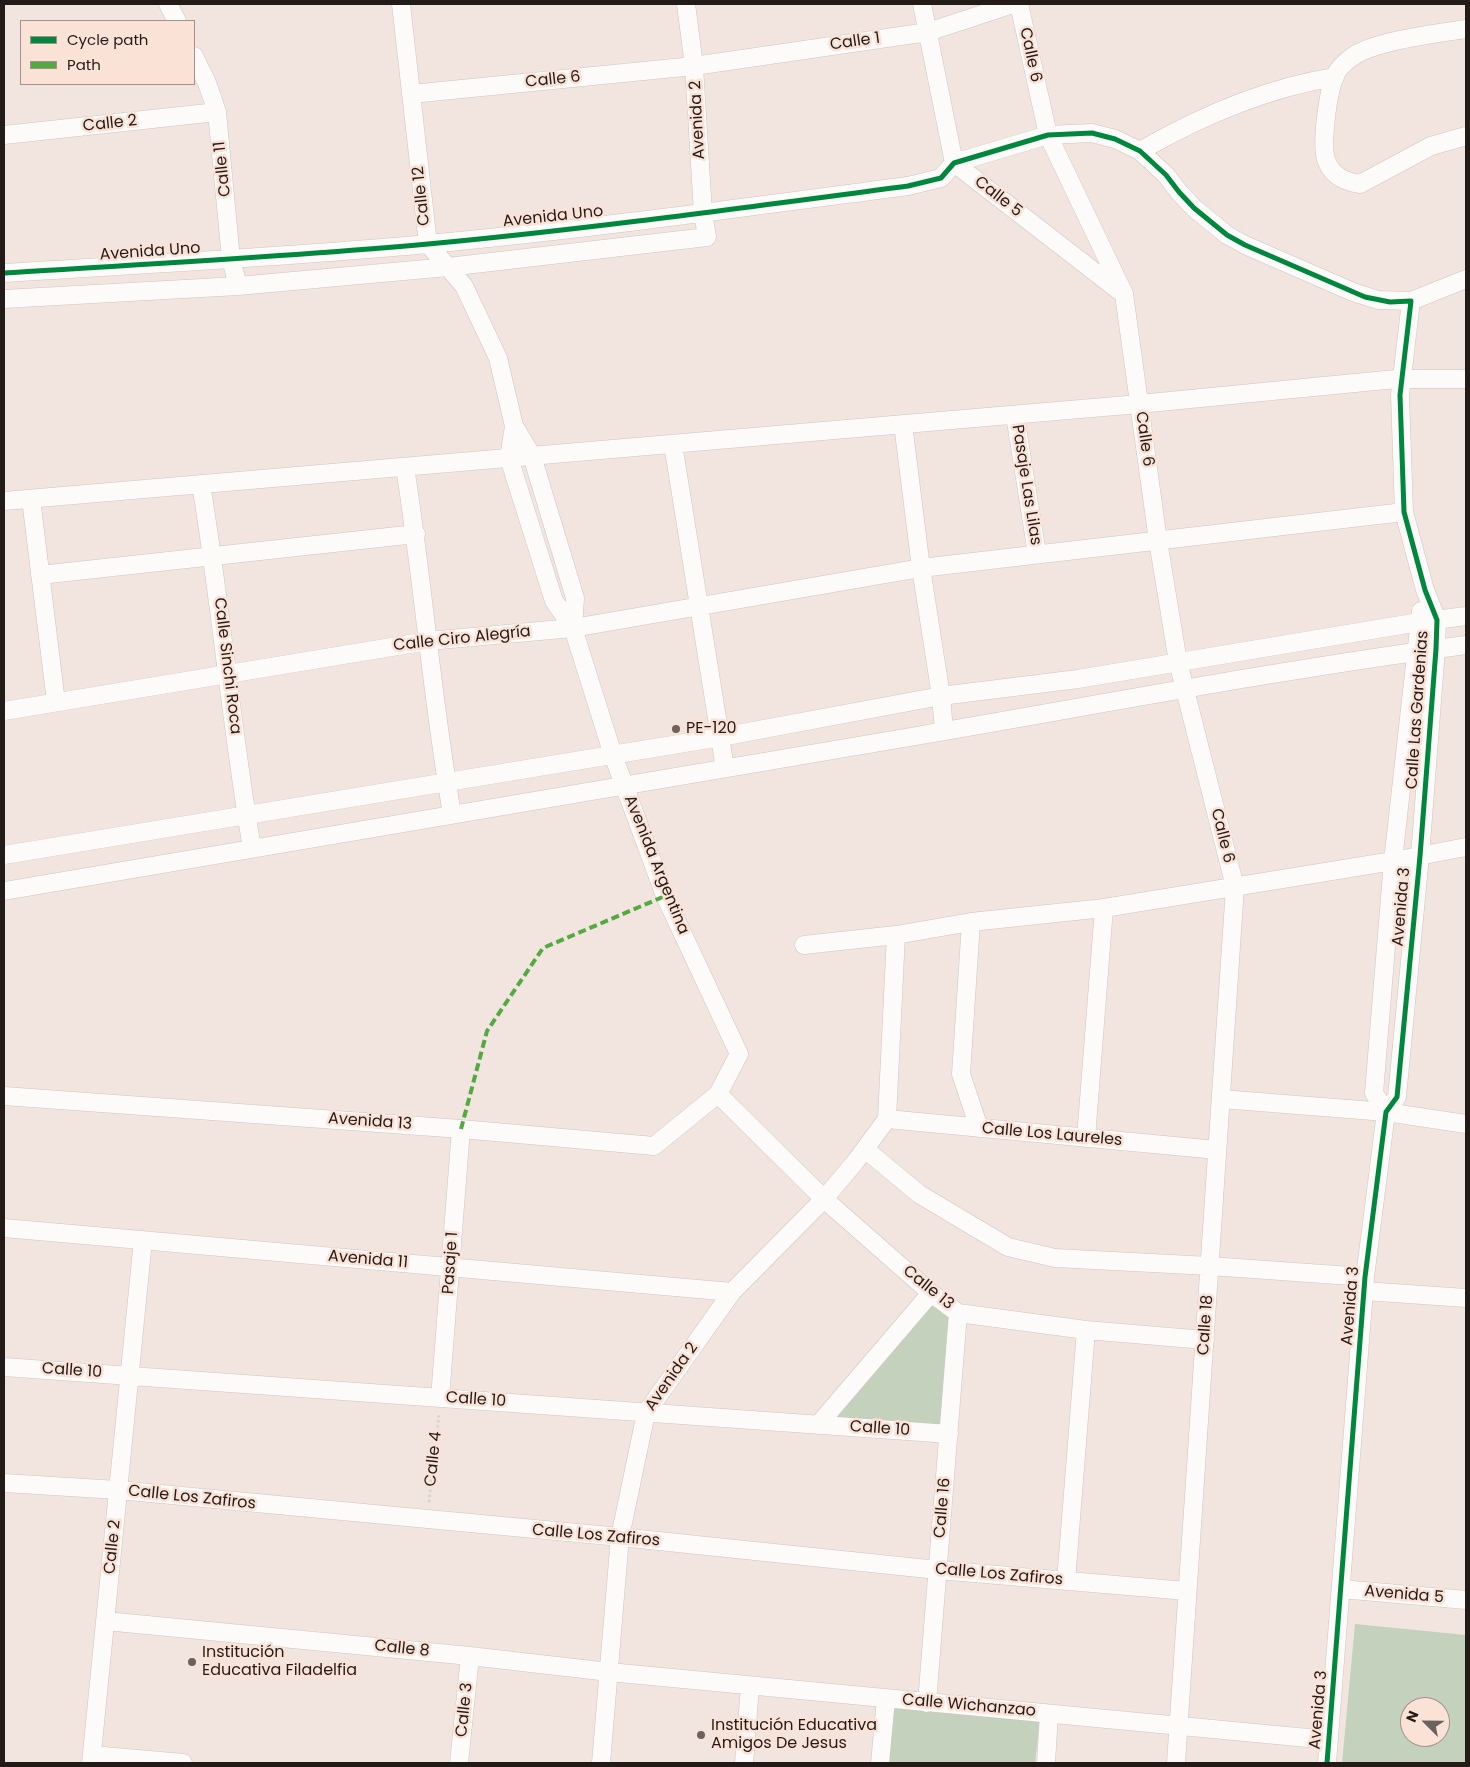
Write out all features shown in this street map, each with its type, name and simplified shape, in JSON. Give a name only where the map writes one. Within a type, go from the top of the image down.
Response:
[{"type":"street","points":[[168,4],[176,20]]},
{"type":"street","name":"Calle 12","points":[[401,4],[428,244],[464,286],[498,358],[514,426],[532,456]]},
{"type":"street","name":"Avenida 2","points":[[448,267],[707,237],[703,213],[694,66],[686,4]]},
{"type":"street","points":[[922,4],[954,163]]},
{"type":"street","name":"Calle 1","points":[[694,66],[928,32],[1013,4]]},
{"type":"street","name":"Calle 6","points":[[1019,4],[1048,135],[1124,294],[1158,540],[1178,662],[1235,887]]},
{"type":"street","points":[[1466,29],[1392,42],[1364,50],[1346,62],[1334,77],[1328,102],[1324,150],[1328,164],[1336,175],[1344,180],[1360,184],[1431,146],[1466,136]]},
{"type":"street","name":"Calle 11","points":[[195,58],[207,83],[217,112],[231,259],[238,286]]},
{"type":"street","name":"Calle 6","points":[[411,94],[694,66]]},
{"type":"street","points":[[1140,151],[1177,130],[1244,100],[1286,87],[1334,77]]},
{"type":"street","name":"Calle 2","points":[[4,135],[217,112]]},
{"type":"street","name":"Avenida Uno","points":[[4,273],[231,259],[428,244],[703,213],[908,186],[941,178],[954,163],[1048,135],[1092,133],[1115,139],[1140,151],[1166,175],[1194,208],[1226,235],[1365,297],[1390,302],[1411,301]]},
{"type":"street","name":"Calle 5","points":[[954,163],[1124,294]]},
{"type":"street","points":[[4,299],[238,286],[448,267]]},
{"type":"street","points":[[1411,301],[1466,279]]},
{"type":"street","name":"Calle Las Gardenias","points":[[1411,301],[1400,395],[1404,512],[1425,590],[1437,620],[1420,856]]},
{"type":"street","points":[[4,501],[1015,415],[1396,380],[1466,379]]},
{"type":"street","name":"Pasaje Las Lilas","points":[[1015,415],[1037,554]]},
{"type":"street","points":[[904,424],[920,568],[944,731]]},
{"type":"street","name":"Calle 12","points":[[509,458],[514,426]]},
{"type":"street","points":[[673,444],[725,768]]},
{"type":"street","name":"Avenida Argentina","points":[[532,456],[575,598],[573,628]]},
{"type":"street","name":"Avenida Argentina","points":[[509,458],[554,601],[573,628],[613,755],[665,896],[739,1054],[718,1094]]},
{"type":"street","points":[[405,467],[416,534],[428,641],[452,814]]},
{"type":"street","name":"Calle Sinchi Roca","points":[[201,484],[213,556],[227,674],[252,848]]},
{"type":"street","points":[[31,499],[56,702]]},
{"type":"street","name":"Calle Ciro Alegría","points":[[4,711],[428,641],[573,628],[920,568],[1404,512]]},
{"type":"street","points":[[40,575],[416,534]]},
{"type":"street","name":"Calle Las Gardenias","points":[[1393,861],[1419,622],[1425,590]]},
{"type":"street","points":[[4,854],[721,737],[940,696],[1078,679],[1419,622],[1466,616]]},
{"type":"street","points":[[4,891],[624,784],[1416,652],[1466,646]]},
{"type":"street","points":[[804,945],[896,936],[971,922],[1104,908],[1393,861],[1466,847]]},
{"type":"street","name":"Avenida 3","points":[[1327,1763],[1365,1284],[1386,1112],[1397,1097],[1420,856]]},
{"type":"street","name":"Avenida 3","points":[[1386,1112],[1374,1093],[1393,861]]},
{"type":"street","name":"Calle 18","points":[[1176,1763],[1235,887]]},
{"type":"street","points":[[1086,1138],[1104,908]]},
{"type":"street","points":[[971,922],[961,1074],[979,1128]]},
{"type":"street","points":[[887,1119],[896,936]]},
{"type":"street","name":"Avenida 13","points":[[4,1096],[461,1129],[654,1146],[718,1094]]},
{"type":"street","name":"Calle 13","points":[[718,1094],[824,1198],[931,1293],[958,1313],[1086,1330],[1205,1340]]},
{"type":"street","points":[[1221,1099],[1386,1112],[1466,1124]]},
{"type":"street","name":"Avenida 2","points":[[601,1763],[620,1537],[646,1413],[732,1292],[824,1198],[865,1149],[887,1119]]},
{"type":"street","name":"Calle Los Laureles","points":[[887,1119],[1217,1150]]},
{"type":"street","name":"Pasaje 1","points":[[440,1398],[461,1129]]},
{"type":"street","points":[[865,1149],[919,1194],[1008,1247],[1056,1258],[1210,1266],[1466,1298]]},
{"type":"street","name":"Avenida 11","points":[[4,1228],[732,1292]]},
{"type":"street","name":"Calle 2","points":[[92,1759],[143,1240]]},
{"type":"street","points":[[818,1425],[931,1293]]},
{"type":"street","name":"Calle 16","points":[[927,1702],[958,1313]]},
{"type":"street","points":[[1066,1581],[1086,1330]]},
{"type":"street","name":"Calle 10","points":[[4,1366],[948,1434]]},
{"type":"street","name":"Calle Los Zafiros","points":[[4,1483],[118,1490],[620,1537],[938,1570],[1187,1592]]},
{"type":"street","name":"Avenida 5","points":[[1341,1589],[1466,1600]]},
{"type":"street","name":"Calle 8","points":[[105,1621],[470,1656],[609,1672]]},
{"type":"street","name":"Calle 3","points":[[459,1763],[470,1656]]},
{"type":"street","name":"Calle Wichanzao","points":[[609,1672],[1329,1740]]},
{"type":"street","points":[[744,1763],[750,1686]]},
{"type":"street","points":[[880,1763],[886,1699]]},
{"type":"street","points":[[1046,1763],[1050,1714]]},
{"type":"street","points":[[92,1759],[184,1763]]},
{"type":"green space","points":[[931,1293],[958,1313],[949,1434],[818,1425]]},
{"type":"green space","points":[[1355,1624],[1466,1635],[1466,1763],[1342,1763]]},
{"type":"green space","points":[[894,1706],[1040,1720],[1035,1763],[888,1763]]},
{"type":"marked path","points":[[461,1129],[487,1031],[543,948],[665,896]]},
{"type":"cycle path","points":[[4,273],[375,249],[548,232],[728,210],[908,186],[941,178],[954,163],[1048,135],[1092,133],[1115,139],[1140,151],[1166,175],[1194,208],[1227,235],[1245,245],[1365,297],[1390,302],[1411,301],[1400,395],[1404,512],[1425,590],[1437,620],[1436,649],[1420,856],[1397,1097],[1386,1112],[1365,1277],[1327,1763]]},
{"type":"place","name":"PE-120","points":[[676,729]]},
{"type":"place","name":"Institución Educativa Filadelfia","points":[[192,1662]]},
{"type":"place","name":"Institución Educativa Amigos De Jesus","points":[[701,1735]]}]
